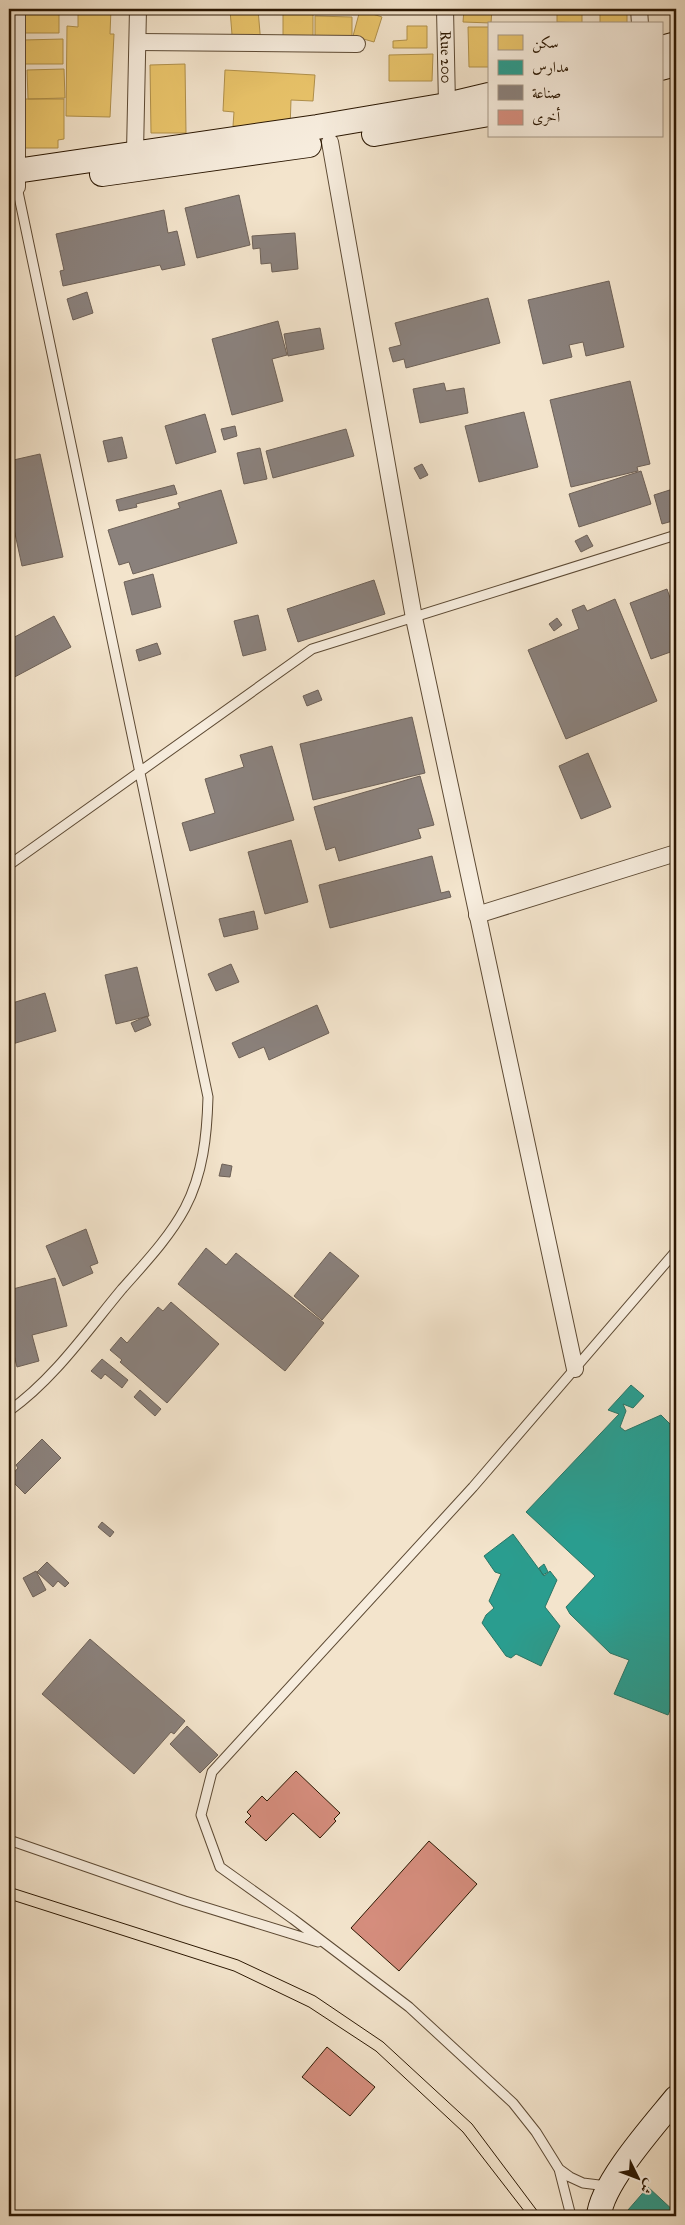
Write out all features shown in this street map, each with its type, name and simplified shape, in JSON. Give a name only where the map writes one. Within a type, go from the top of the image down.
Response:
[{"type":"main road","points":[[662,48],[676,44]]},
{"type":"main road","points":[[662,68],[676,64]]},
{"type":"main road","points":[[13,179],[135,152],[317,128],[488,96]]},
{"type":"main road","points":[[13,179],[330,142],[488,114]]},
{"type":"main road","points":[[599,2216],[610,2186],[624,2164],[676,2098]]},
{"type":"street","points":[[13,179],[17,9]]},
{"type":"street","points":[[135,152],[138,9]]},
{"type":"street","name":"Rue 200","points":[[445,9],[448,105]]},
{"type":"street","points":[[639,9],[640,22]]},
{"type":"street","points":[[138,42],[357,44]]},
{"type":"street","points":[[330,142],[414,618],[575,1369]]},
{"type":"street","points":[[477,915],[676,853]]},
{"type":"lane","points":[[9,1411],[27,1398],[64,1359],[163,1240],[185,1208],[199,1172],[207,1134],[208,1097],[13,179]]},
{"type":"lane","points":[[9,865],[312,649],[676,535]]},
{"type":"lane","points":[[571,2216],[559,2169],[536,2132],[512,2103],[409,2007],[220,1867],[200,1815],[212,1772],[473,1487],[676,1251]]},
{"type":"lane","points":[[9,1840],[185,1901],[326,1944]]},
{"type":"lane","points":[[559,2169],[583,2183],[610,2186]]},
{"type":"building: سكن","points":[[28,9],[62,9],[62,11],[28,11]]},
{"type":"building: سكن","points":[[78,9],[111,9],[110,34],[114,34],[110,117],[66,116],[67,26],[78,27]]},
{"type":"building: سكن","points":[[146,9],[188,9],[188,13],[146,11]]},
{"type":"building: سكن","points":[[258,9],[261,45],[233,47],[230,10]]},
{"type":"building: سكن","points":[[313,9],[313,40],[283,40],[283,10]]},
{"type":"building: سكن","points":[[464,9],[492,9],[491,22],[463,22]]},
{"type":"building: سكن","points":[[557,9],[582,9],[582,22],[557,22]]},
{"type":"building: سكن","points":[[600,9],[627,9],[627,22],[600,22]]},
{"type":"building: سكن","points":[[360,10],[382,17],[374,42],[353,36]]},
{"type":"building: سكن","points":[[59,12],[59,33],[24,33],[24,13]]},
{"type":"building: سكن","points":[[315,16],[352,17],[352,44],[315,44]]},
{"type":"building: سكن","points":[[407,26],[427,26],[427,48],[393,48],[393,41],[407,40]]},
{"type":"building: سكن","points":[[468,27],[488,27],[488,67],[469,67]]},
{"type":"building: سكن","points":[[63,39],[63,64],[24,64],[24,40]]},
{"type":"building: سكن","points":[[433,54],[432,81],[389,81],[389,55]]},
{"type":"building: سكن","points":[[185,64],[186,133],[151,133],[150,65]]},
{"type":"building: سكن","points":[[64,69],[65,98],[28,99],[27,70]]},
{"type":"building: سكن","points":[[225,70],[315,75],[313,101],[291,100],[290,129],[233,126],[234,112],[223,111]]},
{"type":"building: سكن","points":[[25,99],[64,99],[64,139],[58,140],[58,148],[25,148]]},
{"type":"building: مدارس","points":[[631,1385],[644,1396],[633,1408],[623,1404],[626,1411],[620,1427],[625,1431],[661,1415],[676,1430],[676,1704],[673,1703],[668,1715],[614,1694],[629,1660],[610,1653],[570,1614],[566,1607],[595,1576],[526,1512],[619,1414],[608,1410]]},
{"type":"building: مدارس","points":[[513,1534],[544,1576],[550,1571],[557,1580],[545,1607],[560,1626],[541,1666],[516,1654],[511,1658],[506,1656],[482,1623],[486,1615],[494,1608],[489,1601],[501,1574],[495,1572],[484,1556]]},
{"type":"building: مدارس","points":[[544,1564],[548,1572],[543,1575],[539,1568]]},
{"type":"building: مدارس","points":[[648,2187],[676,2213],[676,2216],[635,2216],[628,2210]]},
{"type":"building: صناعة","points":[[239,195],[250,245],[197,258],[185,208]]},
{"type":"building: صناعة","points":[[164,210],[168,233],[177,231],[185,265],[162,270],[160,265],[63,286],[60,271],[64,270],[56,234]]},
{"type":"building: صناعة","points":[[295,233],[298,269],[272,272],[271,263],[261,264],[260,248],[253,249],[252,236]]},
{"type":"building: صناعة","points":[[609,281],[624,347],[586,356],[583,342],[569,345],[572,357],[543,364],[528,300]]},
{"type":"building: صناعة","points":[[87,292],[93,313],[73,320],[67,299]]},
{"type":"building: صناعة","points":[[488,298],[500,343],[406,368],[404,359],[393,362],[389,348],[401,345],[395,323]]},
{"type":"building: صناعة","points":[[278,321],[287,355],[272,359],[283,401],[232,415],[212,339]]},
{"type":"building: صناعة","points":[[320,328],[324,349],[288,356],[284,334]]},
{"type":"building: صناعة","points":[[630,381],[650,464],[637,467],[638,471],[571,487],[550,400]]},
{"type":"building: صناعة","points":[[444,383],[446,391],[464,388],[468,413],[420,423],[413,389]]},
{"type":"building: صناعة","points":[[524,412],[538,467],[479,482],[465,426]]},
{"type":"building: صناعة","points":[[205,414],[216,452],[176,464],[165,426]]},
{"type":"building: صناعة","points":[[235,426],[237,436],[224,440],[221,429]]},
{"type":"building: صناعة","points":[[346,429],[354,456],[273,478],[266,451]]},
{"type":"building: صناعة","points":[[122,437],[127,458],[108,462],[103,441]]},
{"type":"building: صناعة","points":[[260,448],[267,479],[244,484],[237,453]]},
{"type":"building: صناعة","points":[[40,454],[63,557],[22,566],[9,506],[9,461]]},
{"type":"building: صناعة","points":[[422,464],[428,475],[420,479],[414,468]]},
{"type":"building: صناعة","points":[[641,471],[651,504],[579,527],[569,494]]},
{"type":"building: صناعة","points":[[174,485],[177,494],[136,504],[137,507],[119,511],[116,500]]},
{"type":"building: صناعة","points":[[676,488],[676,520],[662,524],[654,495]]},
{"type":"building: صناعة","points":[[221,490],[237,543],[133,574],[129,562],[119,565],[108,530],[180,508],[178,503]]},
{"type":"building: صناعة","points":[[587,535],[593,546],[581,552],[575,541]]},
{"type":"building: صناعة","points":[[153,574],[161,607],[132,615],[124,582]]},
{"type":"building: صناعة","points":[[374,580],[385,614],[298,642],[287,609]]},
{"type":"building: صناعة","points":[[667,589],[676,615],[676,650],[651,659],[630,603]]},
{"type":"building: صناعة","points":[[615,599],[657,701],[566,739],[528,650],[579,629],[572,610],[584,605],[587,611]]},
{"type":"building: صناعة","points":[[258,615],[266,650],[243,656],[234,621]]},
{"type":"building: صناعة","points":[[54,616],[71,647],[9,680],[9,640]]},
{"type":"building: صناعة","points":[[557,618],[562,625],[554,631],[549,624]]},
{"type":"building: صناعة","points":[[157,643],[161,654],[139,661],[136,650]]},
{"type":"building: صناعة","points":[[318,690],[322,700],[307,706],[303,696]]},
{"type":"building: صناعة","points":[[412,717],[425,773],[313,800],[300,744]]},
{"type":"building: صناعة","points":[[272,746],[294,820],[190,851],[182,823],[215,813],[205,779],[244,767],[240,755]]},
{"type":"building: صناعة","points":[[588,753],[611,807],[581,819],[559,766]]},
{"type":"building: صناعة","points":[[420,776],[434,825],[418,829],[421,838],[339,861],[335,847],[326,850],[314,807]]},
{"type":"building: صناعة","points":[[291,840],[308,902],[265,914],[248,852]]},
{"type":"building: صناعة","points":[[432,856],[441,893],[449,891],[451,897],[330,928],[319,885]]},
{"type":"building: صناعة","points":[[254,911],[258,929],[224,937],[219,919]]},
{"type":"building: صناعة","points":[[231,964],[239,982],[216,991],[208,974]]},
{"type":"building: صناعة","points":[[137,967],[149,1016],[116,1024],[105,975]]},
{"type":"building: صناعة","points":[[45,993],[56,1031],[9,1045],[9,1004]]},
{"type":"building: صناعة","points":[[317,1005],[329,1033],[269,1060],[264,1047],[239,1058],[232,1043]]},
{"type":"building: صناعة","points":[[147,1016],[151,1025],[135,1032],[131,1023]]},
{"type":"building: صناعة","points":[[222,1164],[232,1166],[230,1177],[219,1176]]},
{"type":"building: صناعة","points":[[86,1229],[98,1263],[90,1266],[93,1273],[63,1286],[46,1246]]},
{"type":"building: صناعة","points":[[206,1248],[226,1265],[236,1253],[324,1323],[285,1371],[178,1284]]},
{"type":"building: صناعة","points":[[330,1252],[359,1276],[322,1320],[294,1296]]},
{"type":"building: صناعة","points":[[55,1278],[67,1326],[32,1335],[39,1361],[17,1367],[9,1334],[9,1290]]},
{"type":"building: صناعة","points":[[171,1302],[219,1344],[167,1403],[120,1362],[122,1360],[110,1350],[121,1337],[127,1343],[158,1307],[163,1311]]},
{"type":"building: صناعة","points":[[102,1359],[128,1380],[122,1388],[105,1374],[101,1379],[91,1371]]},
{"type":"building: صناعة","points":[[140,1390],[161,1409],[155,1416],[134,1397]]},
{"type":"building: صناعة","points":[[42,1439],[61,1458],[25,1494],[9,1478],[18,1468],[16,1465]]},
{"type":"building: صناعة","points":[[102,1522],[114,1532],[110,1537],[98,1527]]},
{"type":"building: صناعة","points":[[47,1562],[69,1583],[65,1587],[58,1581],[53,1587],[37,1572]]},
{"type":"building: صناعة","points":[[36,1571],[46,1590],[33,1597],[23,1578]]},
{"type":"building: صناعة","points":[[90,1639],[185,1721],[174,1734],[171,1732],[134,1774],[42,1694]]},
{"type":"building: صناعة","points":[[187,1726],[218,1755],[200,1773],[170,1744]]},
{"type":"building: أخرى","points":[[296,1771],[340,1813],[334,1819],[336,1821],[320,1838],[293,1813],[266,1841],[245,1822],[251,1816],[247,1812],[262,1796],[267,1801]]},
{"type":"building: أخرى","points":[[429,1841],[477,1884],[399,1971],[351,1928]]},
{"type":"building: أخرى","points":[[327,2047],[375,2087],[350,2116],[302,2077]]},
{"type":"tram line","points":[[9,1887],[238,1960],[315,1996],[383,2042],[472,2124],[541,2216]]},
{"type":"tram line","points":[[9,1899],[234,1971],[309,2007],[376,2051],[463,2132],[528,2216]]}]
